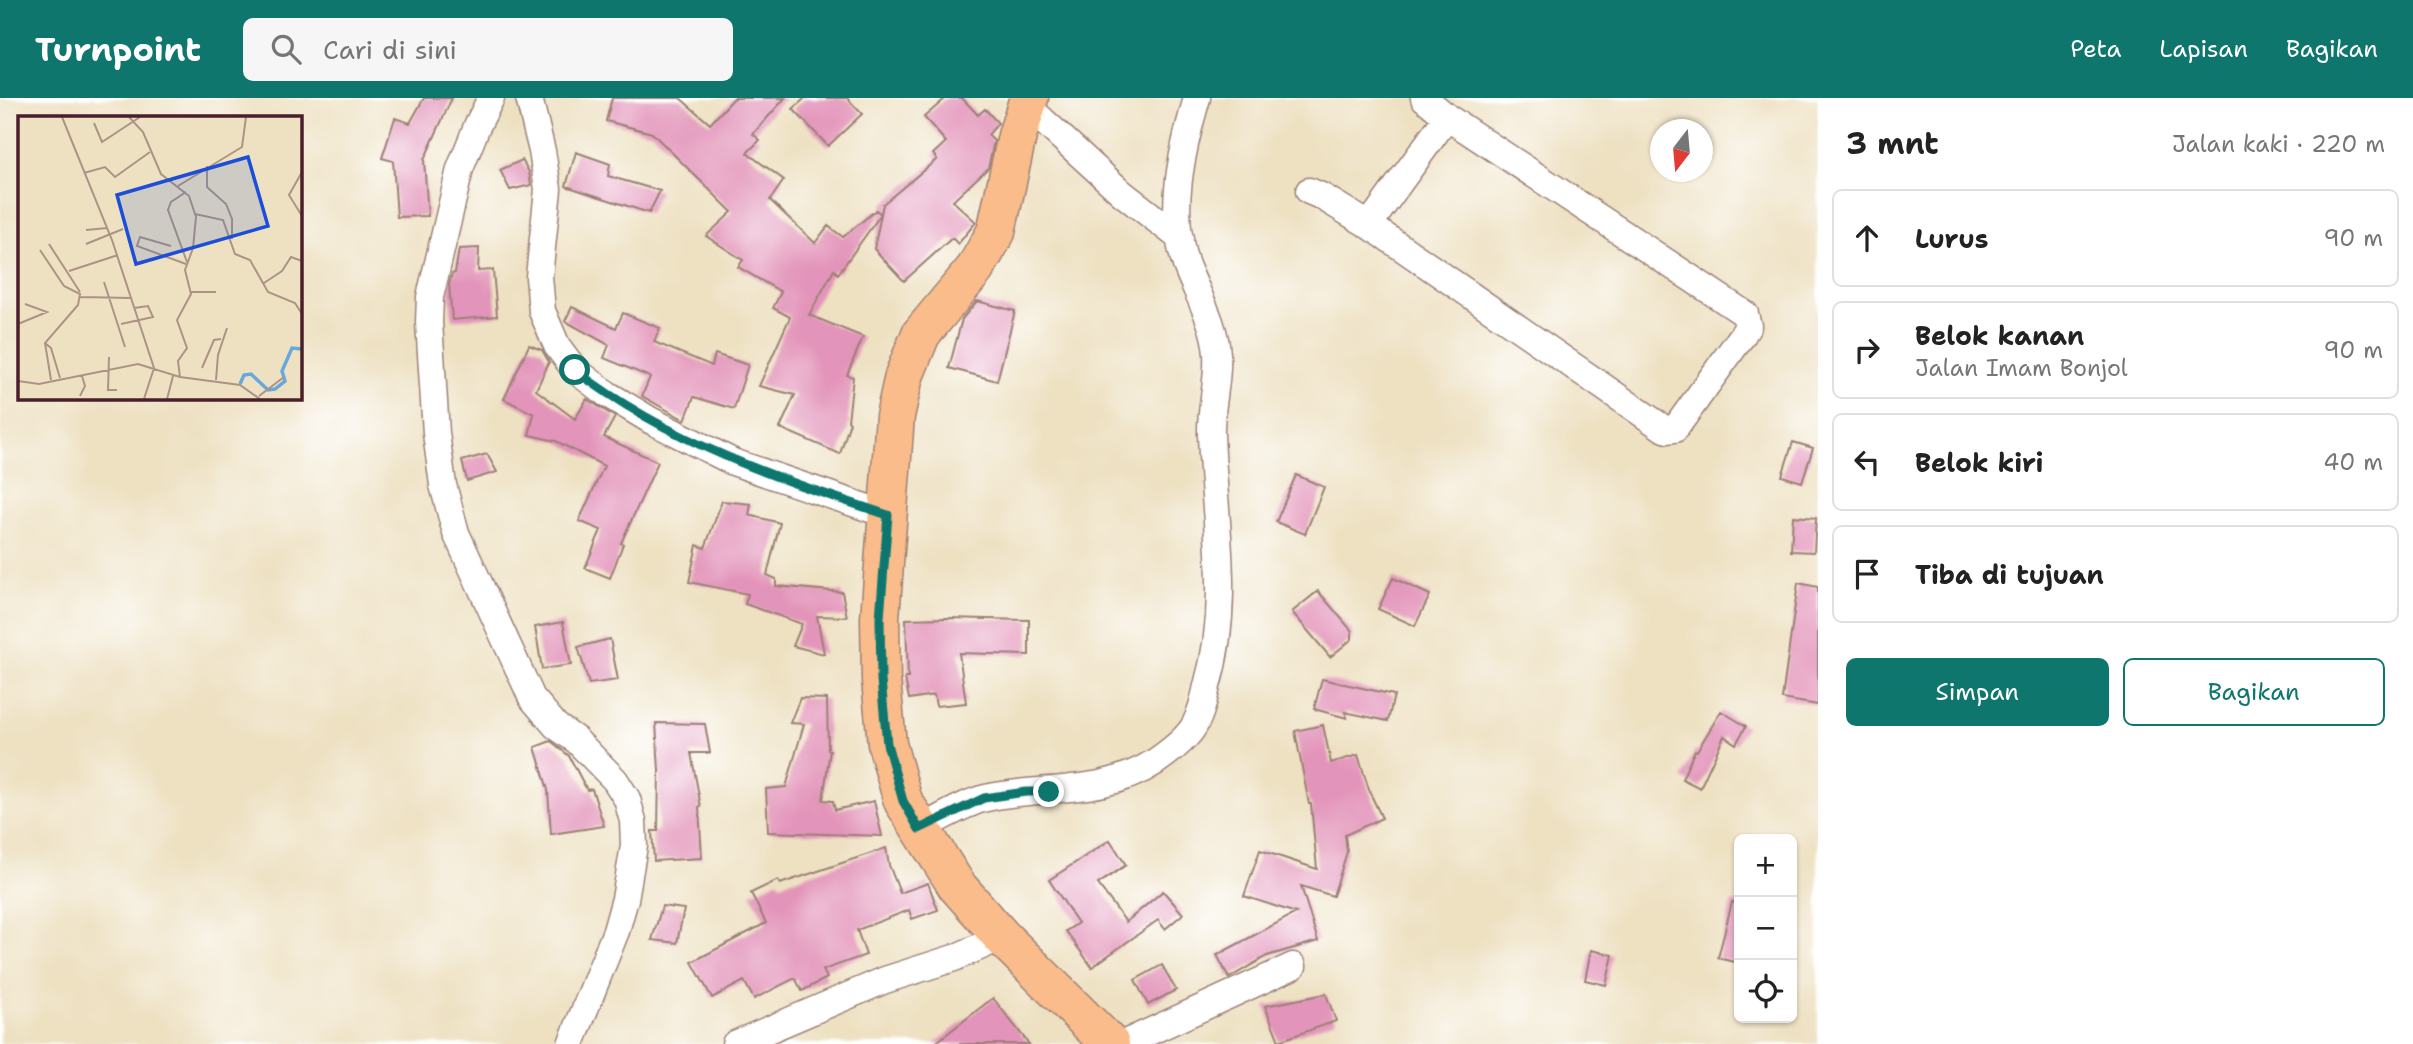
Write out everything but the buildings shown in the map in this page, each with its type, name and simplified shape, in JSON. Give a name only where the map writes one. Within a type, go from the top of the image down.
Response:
[{"type":"main road","points":[[1028,102],[996,232],[975,269],[921,334],[904,376],[895,416],[880,618],[881,680],[887,744],[903,801],[919,829],[957,887],[1002,937],[1110,1044]]},
{"type":"street","points":[[491,98],[460,169],[430,297],[429,322],[436,433],[443,485],[456,533],[532,698],[551,720],[596,758],[615,780],[627,799],[634,821],[634,846],[622,910],[571,1044]]},
{"type":"street","points":[[529,98],[548,189],[539,277],[542,311],[557,346],[575,370],[607,394],[650,420],[733,461],[888,515]]},
{"type":"street","points":[[919,829],[984,798],[1026,792],[1049,792],[1125,779],[1170,751],[1193,728],[1202,708],[1214,662],[1221,612],[1221,569],[1211,429],[1217,353],[1203,302],[1186,263],[1180,238],[1177,203],[1185,145],[1197,98]]},
{"type":"street","points":[[1309,191],[1369,225],[1663,428],[1675,429],[1742,337],[1748,326],[1745,314],[1447,117],[1424,98]]},
{"type":"street","points":[[1028,102],[1122,193],[1180,238]]},
{"type":"street","points":[[1369,225],[1447,117]]},
{"type":"street","points":[[735,1044],[885,981],[954,958],[1002,937]]},
{"type":"street","points":[[1123,1044],[1293,966]]},
{"type":"route","points":[[575,370],[607,394],[650,420],[733,461],[888,515],[880,618],[881,680],[887,744],[903,801],[919,829],[984,798],[1026,792],[1049,792]]}]
